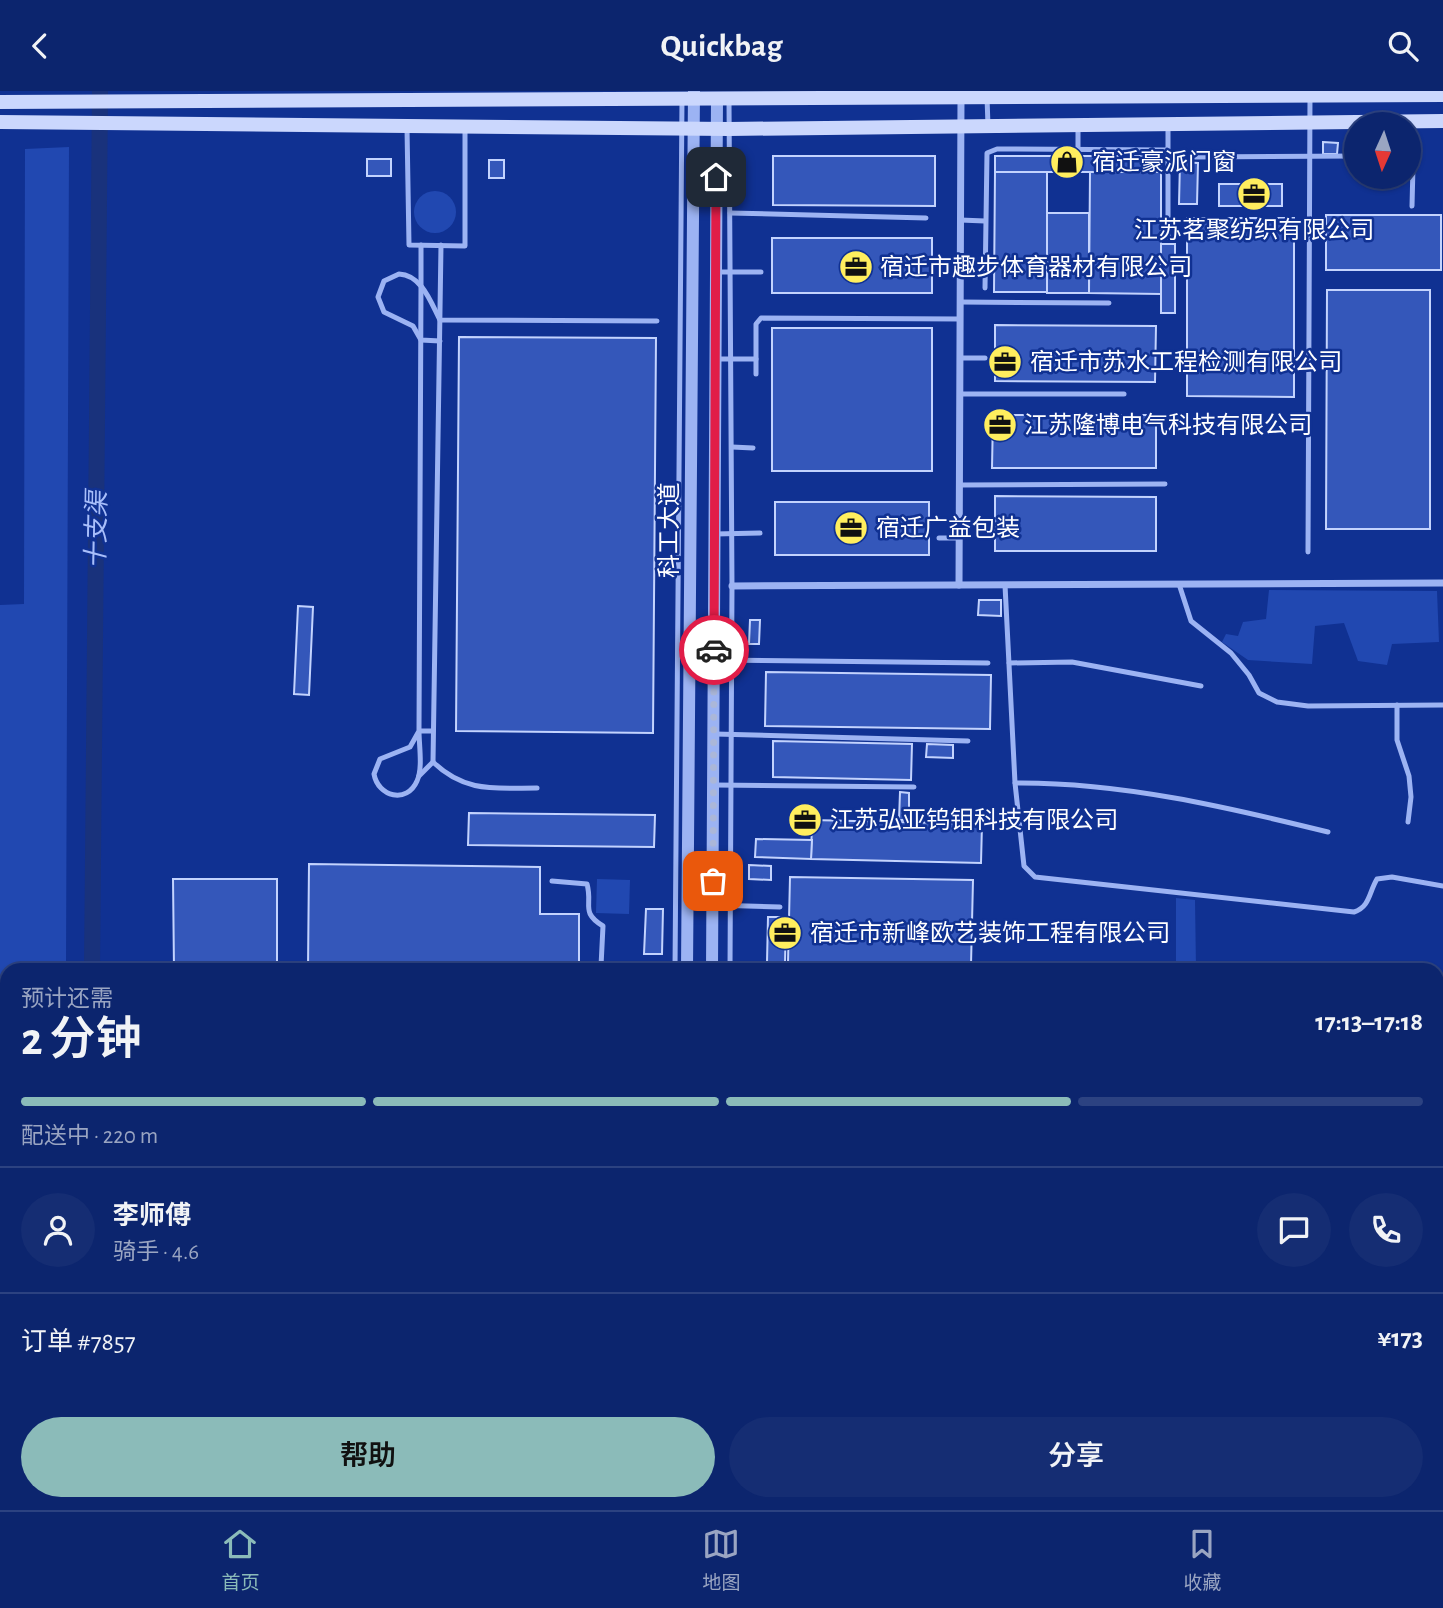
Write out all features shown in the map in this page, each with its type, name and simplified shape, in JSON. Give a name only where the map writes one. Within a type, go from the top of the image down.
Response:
[{"type":"main road","points":[[0,102],[690,97],[961,98],[987,95],[1443,95]]},
{"type":"main road","points":[[0,122],[182,121],[723,129],[1443,121]]},
{"type":"street","name":"科工大道","points":[[687,963],[687,129],[690,97]]},
{"type":"street","points":[[959,585],[961,98]]},
{"type":"street","name":"科工大道","points":[[712,963],[716,272],[723,99]]},
{"type":"street","points":[[732,586],[1443,583]]},
{"type":"lane","points":[[1308,552],[1309,157],[1310,122],[1315,94]]},
{"type":"lane","points":[[987,95],[988,126]]},
{"type":"lane","points":[[1167,124],[1168,237]]},
{"type":"lane","points":[[407,125],[409,245],[441,246],[465,246],[465,125]]},
{"type":"lane","points":[[1078,125],[1078,149]]},
{"type":"lane","points":[[675,963],[687,129]]},
{"type":"lane","points":[[723,129],[730,213],[732,447],[730,963]]},
{"type":"lane","points":[[985,288],[987,153],[997,149],[1168,150]]},
{"type":"lane","points":[[1193,156],[1344,156]]},
{"type":"lane","points":[[1412,189],[1412,206]]},
{"type":"lane","points":[[730,213],[926,218]]},
{"type":"lane","points":[[960,220],[985,221]]},
{"type":"lane","points":[[419,776],[421,245]]},
{"type":"lane","points":[[441,246],[433,762],[449,778],[480,787],[537,788]]},
{"type":"lane","points":[[716,272],[761,272]]},
{"type":"lane","points":[[421,340],[413,325],[384,312],[378,297],[384,281],[399,274],[413,278],[421,285],[440,320]]},
{"type":"lane","points":[[960,302],[1109,303]]},
{"type":"lane","points":[[756,374],[757,324],[767,317],[960,319]]},
{"type":"lane","points":[[440,320],[657,321]]},
{"type":"lane","points":[[421,340],[440,341]]},
{"type":"lane","points":[[960,358],[985,358]]},
{"type":"lane","points":[[716,359],[756,359]]},
{"type":"lane","points":[[960,394],[1124,394]]},
{"type":"lane","points":[[732,447],[753,448]]},
{"type":"lane","points":[[960,485],[1165,484]]},
{"type":"lane","points":[[715,534],[760,533]]},
{"type":"lane","points":[[939,538],[959,538]]},
{"type":"lane","points":[[1179,584],[1191,621],[1231,653],[1250,675],[1259,693],[1277,702],[1308,706],[1443,705]]},
{"type":"lane","points":[[1005,585],[1016,783],[1024,866],[1035,877],[1354,912],[1362,910],[1368,902],[1377,879],[1392,877],[1443,886]]},
{"type":"lane","points":[[714,660],[988,663]]},
{"type":"lane","points":[[1009,663],[1072,662],[1201,686]]},
{"type":"lane","points":[[1397,705],[1397,740],[1409,776],[1411,797],[1408,822]]},
{"type":"lane","points":[[419,731],[433,731]]},
{"type":"lane","points":[[419,731],[410,747],[380,759],[374,774],[380,788],[393,795],[410,791],[419,776],[433,762]]},
{"type":"lane","points":[[713,734],[968,740]]},
{"type":"lane","points":[[1016,783],[1049,782],[1202,803],[1328,832]]},
{"type":"lane","points":[[713,785],[914,787]]},
{"type":"lane","points":[[552,881],[587,884],[589,913],[592,920],[603,926],[601,963]]},
{"type":"lane","points":[[713,905],[780,907]]},
{"type":"shaded area","points":[[69,147],[66,963],[0,963],[0,605],[24,604],[25,149]]},
{"type":"shaded area","points":[[435,191],[450,197],[456,212],[450,227],[435,233],[420,227],[414,212],[420,197]]},
{"type":"shaded area","points":[[1269,590],[1437,591],[1439,642],[1392,644],[1387,665],[1358,661],[1344,623],[1315,626],[1312,664],[1248,660],[1222,642],[1226,634],[1238,636],[1243,622],[1266,619]]},
{"type":"shaded area","points":[[597,879],[630,880],[629,914],[596,913]]},
{"type":"shaded area","points":[[1176,898],[1195,900],[1196,963],[1176,963]]},
{"type":"building","points":[[1323,142],[1338,143],[1337,154],[1323,154]]},
{"type":"building","points":[[773,156],[935,156],[935,206],[773,205]]},
{"type":"building","points":[[995,156],[1161,156],[1161,172],[995,172]]},
{"type":"building","points":[[367,159],[391,159],[391,176],[367,176]]},
{"type":"building","points":[[489,160],[504,160],[504,178],[489,178]]},
{"type":"building","points":[[1180,162],[1198,163],[1197,204],[1179,204]]},
{"type":"building","points":[[995,172],[1047,172],[1047,292],[994,292]]},
{"type":"building","points":[[1090,172],[1161,172],[1161,294],[1089,293]]},
{"type":"building","points":[[1219,184],[1282,184],[1282,206],[1219,206]]},
{"type":"building","points":[[1047,213],[1089,213],[1089,293],[1047,293]]},
{"type":"building","points":[[1326,215],[1441,215],[1441,270],[1326,270]]},
{"type":"building","points":[[1187,218],[1294,218],[1294,397],[1187,396]]},
{"type":"building","points":[[772,238],[932,238],[932,293],[772,293]]},
{"type":"building","points":[[1161,244],[1175,244],[1175,313],[1161,313]]},
{"type":"building","points":[[1327,290],[1430,290],[1430,529],[1326,529]]},
{"type":"building","points":[[995,325],[1156,326],[1155,382],[995,381]]},
{"type":"building","points":[[772,328],[932,328],[932,471],[772,471]]},
{"type":"building","points":[[459,337],[656,338],[653,733],[456,731]]},
{"type":"building","points":[[993,415],[1156,415],[1156,468],[992,468]]},
{"type":"building","points":[[995,496],[1156,497],[1156,551],[995,551]]},
{"type":"building","points":[[775,502],[929,502],[929,555],[775,555]]},
{"type":"building","points":[[979,600],[1001,600],[1001,616],[978,615]]},
{"type":"building","points":[[298,606],[313,607],[309,695],[294,694]]},
{"type":"building","points":[[750,620],[760,620],[759,644],[749,644]]},
{"type":"building","points":[[766,672],[991,675],[990,729],[765,726]]},
{"type":"building","points":[[773,741],[912,744],[911,780],[773,777]]},
{"type":"building","points":[[927,744],[953,745],[953,758],[926,757]]},
{"type":"building","points":[[900,792],[909,793],[909,820],[899,820]]},
{"type":"building","points":[[469,813],[655,815],[654,847],[468,845]]},
{"type":"building","points":[[812,820],[982,824],[981,863],[811,859]]},
{"type":"building","points":[[756,839],[812,840],[811,859],[755,857]]},
{"type":"building","points":[[309,864],[540,867],[540,914],[579,914],[579,963],[308,963]]},
{"type":"building","points":[[749,865],[771,866],[771,880],[749,879]]},
{"type":"building","points":[[790,877],[973,880],[971,963],[788,962]]},
{"type":"building","points":[[173,879],[277,879],[277,963],[174,963]]},
{"type":"building","points":[[646,909],[663,909],[662,954],[644,954]]},
{"type":"building","points":[[768,917],[786,917],[785,963],[767,962]]},
{"type":"waterway","name":"十支渠","points":[[92,963],[100,91]]},
{"type":"way so far","points":[[713,881],[714,650]]},
{"type":"place","name":"宿迁豪派门窗","points":[[1067,162]]},
{"type":"place","name":"江苏茗聚纺织有限公司","points":[[1254,194]]},
{"type":"place","name":"宿迁市趣步体育器材有限公司","points":[[856,267]]},
{"type":"place","name":"宿迁市苏水工程检测有限公司","points":[[1005,362]]},
{"type":"place","name":"江苏隆博电气科技有限公司","points":[[1000,425]]},
{"type":"place","name":"宿迁广益包装","points":[[851,528]]},
{"type":"place","name":"江苏弘亚钨钼科技有限公司","points":[[805,820]]},
{"type":"place","name":"宿迁市新峰欧艺装饰工程有限公司","points":[[785,933]]},
{"type":"route","points":[[714,650],[716,177]]}]
